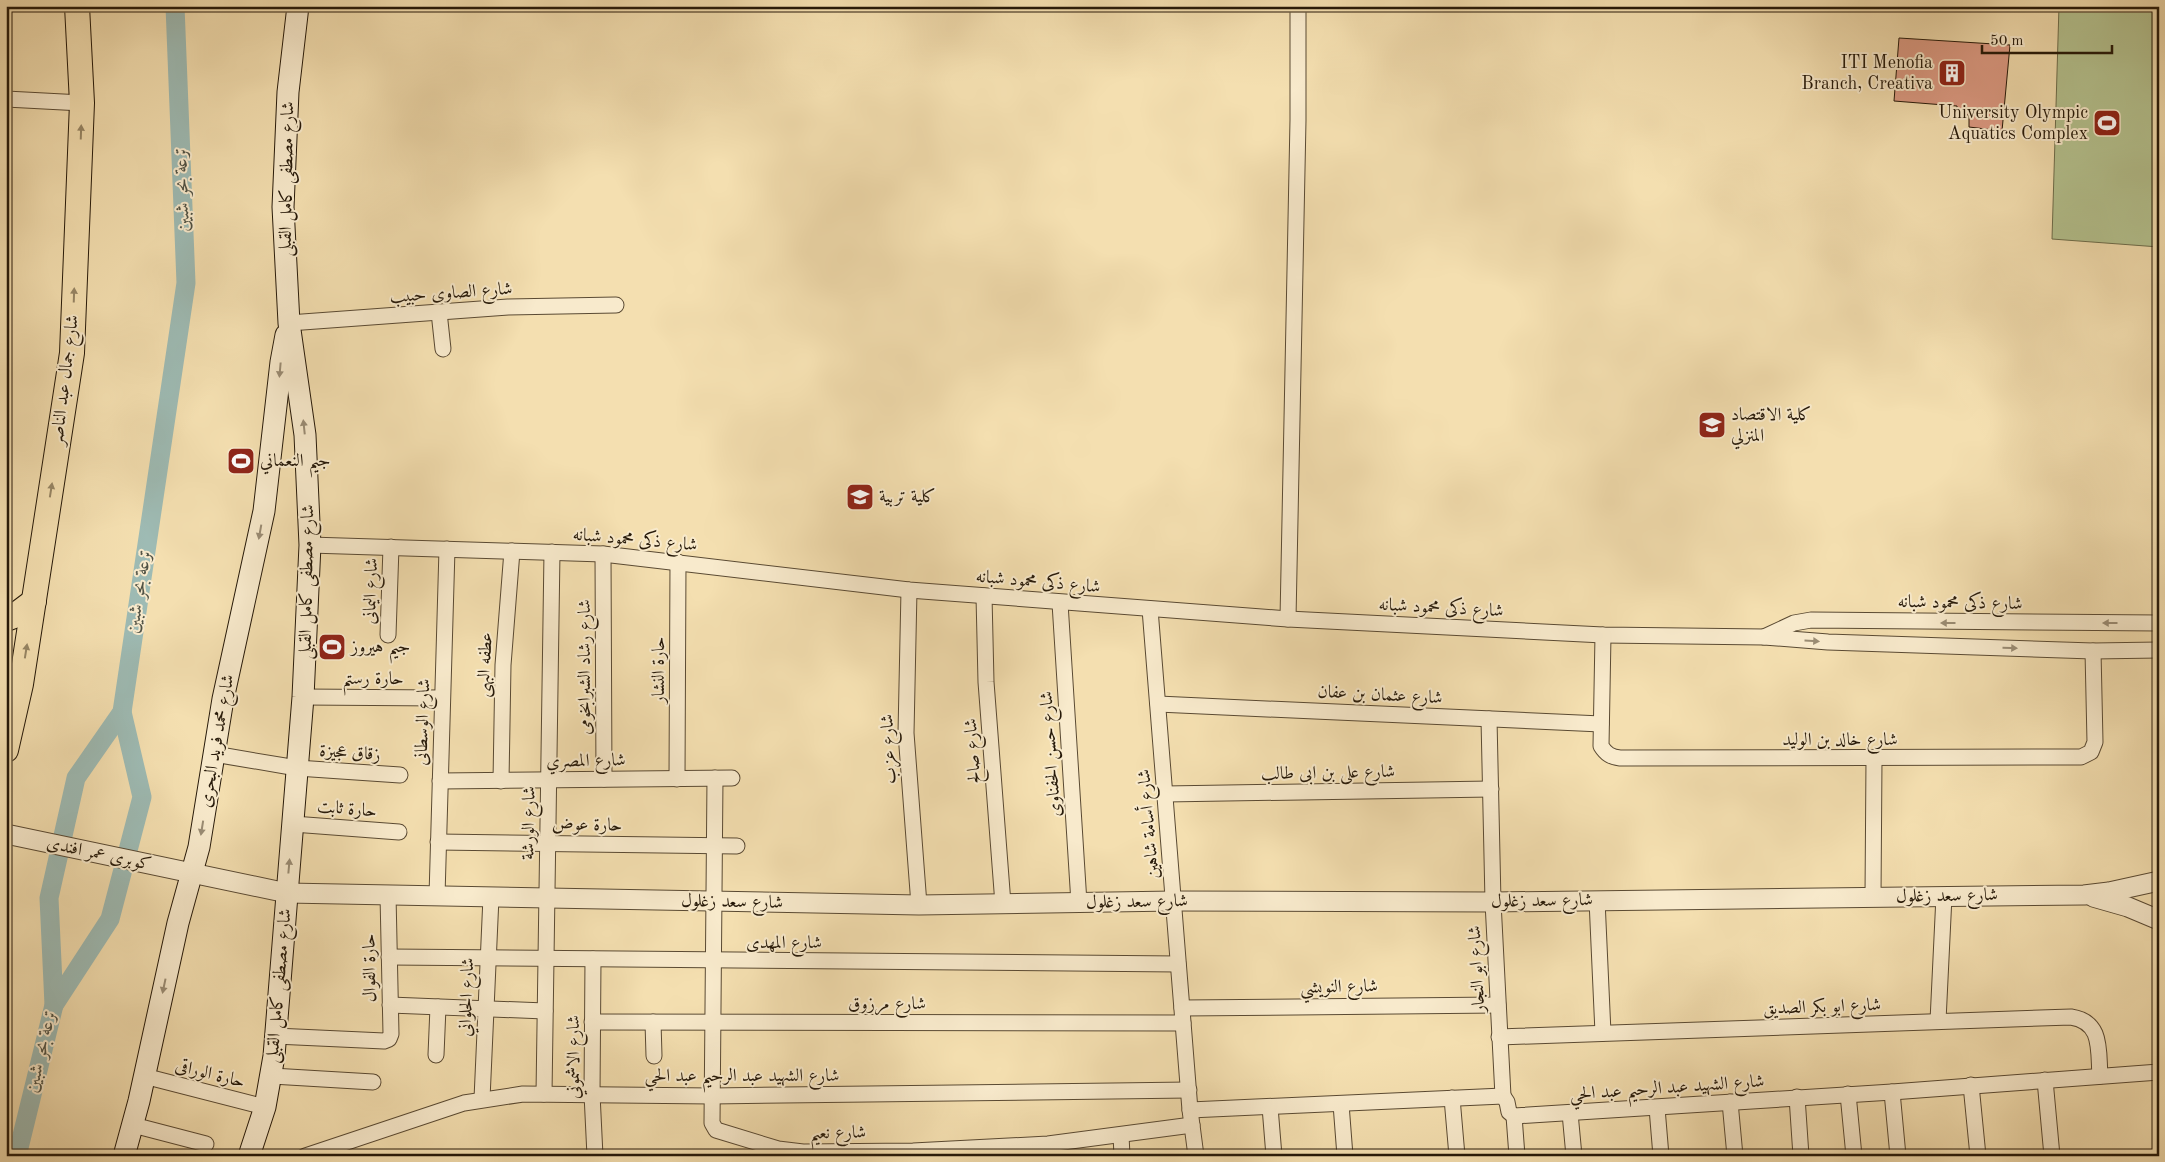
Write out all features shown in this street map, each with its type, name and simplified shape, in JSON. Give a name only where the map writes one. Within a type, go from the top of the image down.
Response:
[{"type":"main road","name":"شارع جمال عبد الناصر","points":[[6,750],[21,684],[72,353],[82,103],[77,6]]},
{"type":"main road","name":"شارع مصطفى كامل القبلى","points":[[249,1156],[266,1108],[272,1076],[303,697],[310,545],[305,434],[289,323],[284,215],[284,150],[288,92],[298,6]]},
{"type":"main road","name":"شارع محمد فريد البحرى","points":[[124,1156],[133,1125],[178,923],[183,873],[199,847],[226,690],[264,511],[281,362],[289,323]]},
{"type":"main road","points":[[6,619],[14,616],[34,601]]},
{"type":"main road","points":[[6,664],[21,684]]},
{"type":"street","points":[[1288,619],[1298,120],[1298,6]]},
{"type":"street","points":[[6,99],[82,103]]},
{"type":"street","name":"شارع الصاوى حبيب","points":[[289,323],[516,307],[616,305]]},
{"type":"street","points":[[439,312],[443,349]]},
{"type":"street","name":"شارع ذكى محمود شبانه","points":[[310,545],[603,554],[909,590],[1288,619],[1602,635],[1764,637],[1828,642],[2093,651],[2159,650]]},
{"type":"street","name":"شارع اليمانى","points":[[388,635],[391,548]]},
{"type":"street","name":"شارع الوسطانى","points":[[437,896],[447,549]]},
{"type":"street","name":"عطفه البهى","points":[[501,781],[503,665],[512,551]]},
{"type":"street","name":"شارع الورشة","points":[[544,1094],[552,552]]},
{"type":"street","name":"شارع رشاد الشبرابخومى","points":[[603,554],[604,780]]},
{"type":"street","name":"حارة النشار","points":[[677,779],[678,562]]},
{"type":"street","name":"شارع عزب","points":[[909,590],[906,733],[919,905]]},
{"type":"street","name":"شارع صالح","points":[[984,596],[986,682],[1003,904]]},
{"type":"street","name":"شارع حسن الحفناوى","points":[[1060,603],[1079,903]]},
{"type":"street","name":"شارع أسامة شاهين","points":[[1150,609],[1178,964],[1196,1156]]},
{"type":"street","name":"شارع ذكى محمود شبانه","points":[[1764,637],[1786,626],[1811,620],[2159,623]]},
{"type":"street","name":"شارع خالد بن الوليد","points":[[1602,635],[1602,746],[1612,757],[1620,758],[2086,756],[2091,752],[2095,742],[2093,651]]},
{"type":"street","name":"حارة رستم","points":[[303,697],[442,698]]},
{"type":"street","name":"شارع عثمان بن عفان","points":[[1158,704],[1601,724]]},
{"type":"street","name":"شارع ابو النجار","points":[[1490,719],[1493,902],[1503,1096]]},
{"type":"street","name":"زقاق عجيزة","points":[[214,754],[297,768],[400,775]]},
{"type":"street","points":[[1873,896],[1874,758]]},
{"type":"street","name":"شارع نعيم","points":[[715,778],[712,1123],[716,1130],[778,1148],[804,1152],[980,1152],[1048,1150],[1191,1118]]},
{"type":"street","name":"شارع المصري","points":[[440,781],[732,778]]},
{"type":"street","name":"شارع على بن ابى طالب","points":[[1165,794],[1491,789]]},
{"type":"street","name":"حارة ثابت","points":[[292,824],[399,832]]},
{"type":"street","name":"كوبرى عمر افندى","points":[[10,835],[183,873]]},
{"type":"street","name":"حارة عوض","points":[[438,842],[737,846]]},
{"type":"street","name":"شارع سعد زغلول","points":[[183,873],[287,894],[919,905],[1174,901],[1493,902],[2084,895],[2159,881]]},
{"type":"street","name":"حارة الفوال","points":[[275,1036],[384,1041],[389,1039],[388,895]]},
{"type":"street","name":"شارع سعد زغلول","points":[[2084,895],[2128,906],[2159,920]]},
{"type":"street","points":[[1938,1021],[1944,896]]},
{"type":"street","name":"شارع الحلواني","points":[[482,1098],[491,897]]},
{"type":"street","points":[[1597,900],[1603,1033]]},
{"type":"street","name":"شارع المهدى","points":[[389,957],[1178,964]]},
{"type":"street","name":"شارع الاشموني","points":[[593,959],[592,1094],[595,1156]]},
{"type":"street","name":"شارع النويشي","points":[[1182,1008],[1498,1004]]},
{"type":"street","points":[[390,1005],[545,1011]]},
{"type":"street","points":[[436,1056],[438,1007]]},
{"type":"street","name":"شارع ابو بكر الصديق","points":[[1499,1037],[2071,1017],[2080,1018],[2088,1022],[2097,1037],[2100,1076]]},
{"type":"street","name":"شارع مرزوق","points":[[592,1022],[1183,1023]]},
{"type":"street","points":[[653,1022],[654,1056]]},
{"type":"street","name":"شارع الشهيد عبد الرحيم عبد الحي","points":[[1514,1116],[1892,1092],[2159,1072]]},
{"type":"street","name":"حارة الوراقى","points":[[144,1076],[266,1108]]},
{"type":"street","points":[[272,1076],[373,1082]]},
{"type":"street","points":[[2045,1080],[2052,1156]]},
{"type":"street","points":[[1972,1085],[1978,1156]]},
{"type":"street","name":"شارع الشهيد عبد الرحيم عبد الحي","points":[[305,1156],[446,1108],[482,1098],[523,1094],[712,1096],[1189,1090]]},
{"type":"street","points":[[1892,1092],[1898,1156]]},
{"type":"street","points":[[1848,1094],[1854,1156]]},
{"type":"street","points":[[1191,1118],[1270,1107],[1503,1096],[1507,1102],[1509,1112],[1514,1116],[1517,1156]]},
{"type":"street","points":[[1452,1098],[1457,1156]]},
{"type":"street","points":[[1797,1098],[1801,1156]]},
{"type":"street","points":[[1730,1102],[1735,1156]]},
{"type":"street","points":[[1341,1104],[1345,1156]]},
{"type":"street","points":[[1270,1107],[1274,1156]]},
{"type":"street","points":[[1657,1108],[1661,1156]]},
{"type":"street","points":[[1570,1113],[1574,1156]]},
{"type":"street","points":[[133,1125],[206,1144]]},
{"type":"street","points":[[1121,1135],[1122,1156]]},
{"type":"green space","name":"University Olympic Aquatics Complex","points":[[2059,6],[2159,6],[2159,247],[2052,239]]},
{"type":"building","name":"ITI Menofia Branch, Creativa","points":[[1899,38],[2010,45],[2002,131],[1969,127],[1969,115],[1957,114],[1957,106],[1894,101]]},
{"type":"waterway","name":"ترعة بحر شبين","points":[[17,1156],[54,1005],[49,898],[76,778],[122,712],[186,283],[175,6]]},
{"type":"waterway","points":[[54,1005],[110,919],[142,797],[122,712]]},
{"type":"place","name":"ITI Menofia Branch, Creativa","points":[[1952,73]]},
{"type":"place","name":"University Olympic Aquatics Complex","points":[[2107,123]]},
{"type":"place","name":"كلية الاقتصاد المنزلي","points":[[1712,425]]},
{"type":"place","name":"جيم النعماني","points":[[241,461]]},
{"type":"place","name":"كلية تربية","points":[[860,497]]},
{"type":"place","name":"جيم هيروز","points":[[332,647]]}]
